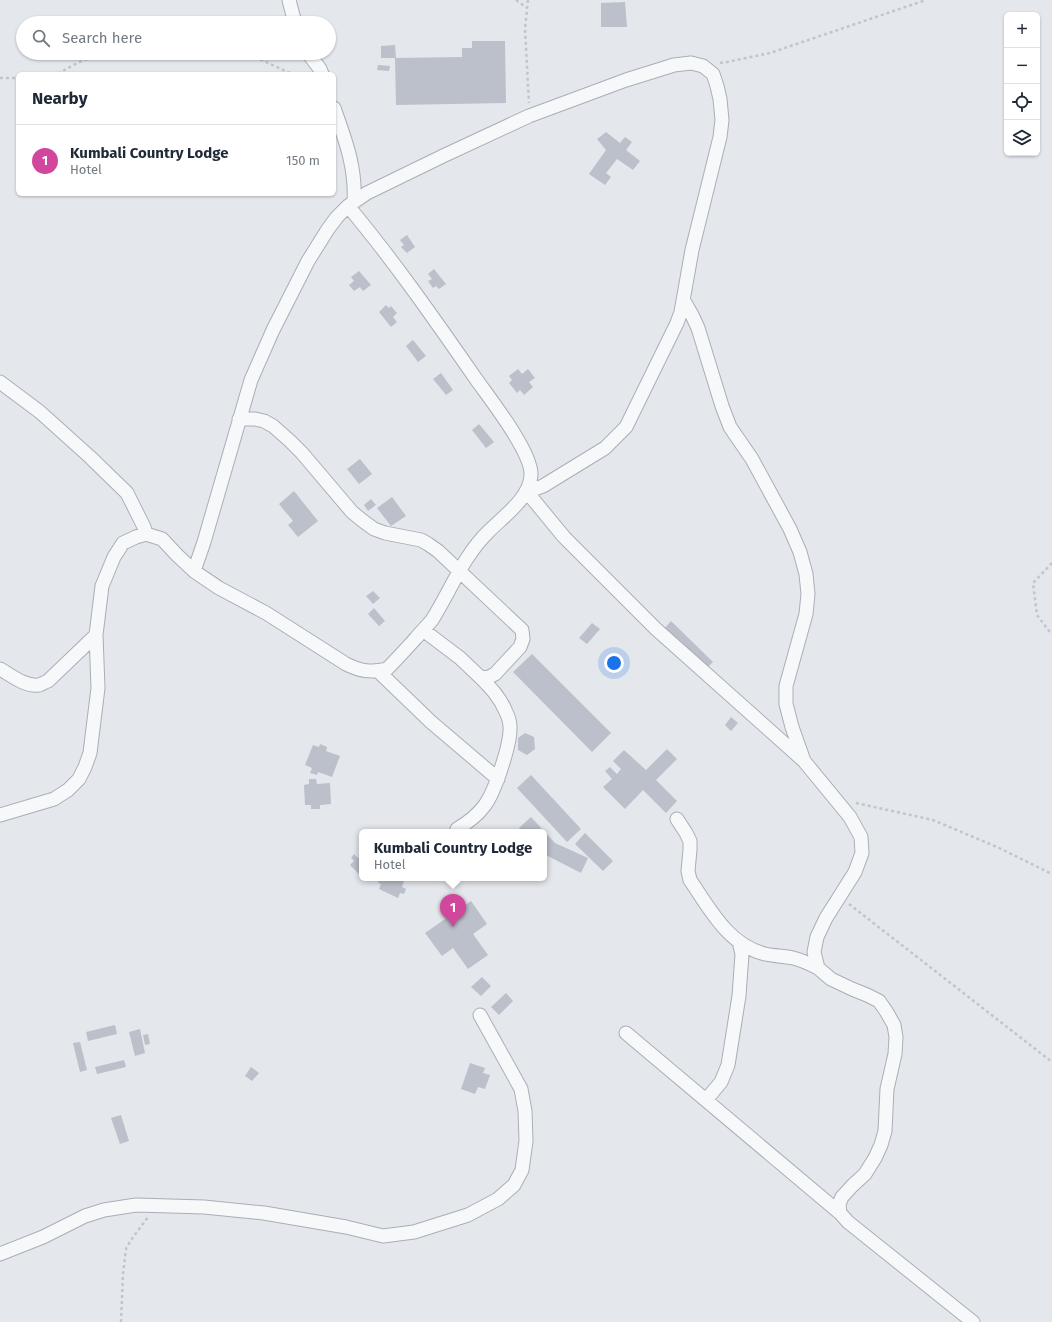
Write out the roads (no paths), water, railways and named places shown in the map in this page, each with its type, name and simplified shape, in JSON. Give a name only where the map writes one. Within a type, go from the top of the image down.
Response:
[{"type":"street","points":[[289,0],[293,16]]},
{"type":"street","points":[[313,60],[321,72]]},
{"type":"street","points":[[0,815],[54,799],[68,790],[79,780],[85,767],[90,753],[98,688],[96,635],[102,586],[114,556],[123,543],[146,534],[162,538],[194,571],[219,588],[266,613],[346,664],[360,670],[378,671],[387,669],[434,617],[469,554],[527,492],[543,486],[605,448],[626,427],[678,323],[684,301],[692,250],[720,137],[722,120],[720,99],[713,74],[703,66],[691,63],[674,65],[626,80],[529,116],[425,164],[367,193],[351,204],[337,217],[308,261],[273,330],[254,373],[194,571]]},
{"type":"street","points":[[336,114],[345,140],[355,184],[351,204],[368,230],[424,304],[525,452],[529,462],[531,474],[527,492]]},
{"type":"street","points":[[684,301],[698,328],[730,427],[752,458],[790,529],[800,552],[806,574],[808,594],[806,614],[786,686],[786,704],[792,727],[804,761]]},
{"type":"street","points":[[0,382],[40,412],[127,492],[146,534]]},
{"type":"street","points":[[239,419],[256,419],[273,426],[294,445],[352,512],[363,521],[385,533],[421,540],[438,551],[522,630],[523,639],[520,647],[495,674],[487,678],[479,676]]},
{"type":"street","points":[[527,492],[564,537],[656,629],[804,761],[850,817],[861,838],[862,853],[855,872],[826,918],[817,937],[814,952],[818,968]]},
{"type":"street","points":[[423,630],[460,658],[498,695],[507,713],[510,727],[509,741],[498,779],[485,804],[471,821],[457,829]]},
{"type":"street","points":[[0,669],[29,684],[39,685],[48,681],[96,635]]},
{"type":"street","points":[[378,671],[431,722],[498,779]]},
{"type":"street","points":[[677,819],[690,841],[688,871],[690,880],[726,931],[739,942],[753,950],[765,954],[791,957],[804,961],[818,968],[831,979],[879,1001],[894,1025],[896,1037],[895,1054],[887,1089],[884,1131],[881,1145],[865,1174],[842,1197],[839,1204],[840,1213]]},
{"type":"street","points":[[706,1100],[721,1082],[728,1065],[739,996],[742,954],[739,942]]},
{"type":"street","points":[[0,1254],[43,1237],[85,1216],[104,1210],[129,1206],[204,1207],[264,1213],[346,1227],[383,1236],[414,1232],[468,1215],[498,1199],[514,1185],[522,1170],[526,1141],[525,1111],[520,1089],[480,1015]]},
{"type":"street","points":[[626,1034],[840,1213],[848,1222],[973,1322]]},
{"type":"place","name":"Kumbali Country Lodge","points":[[453,927]]}]
